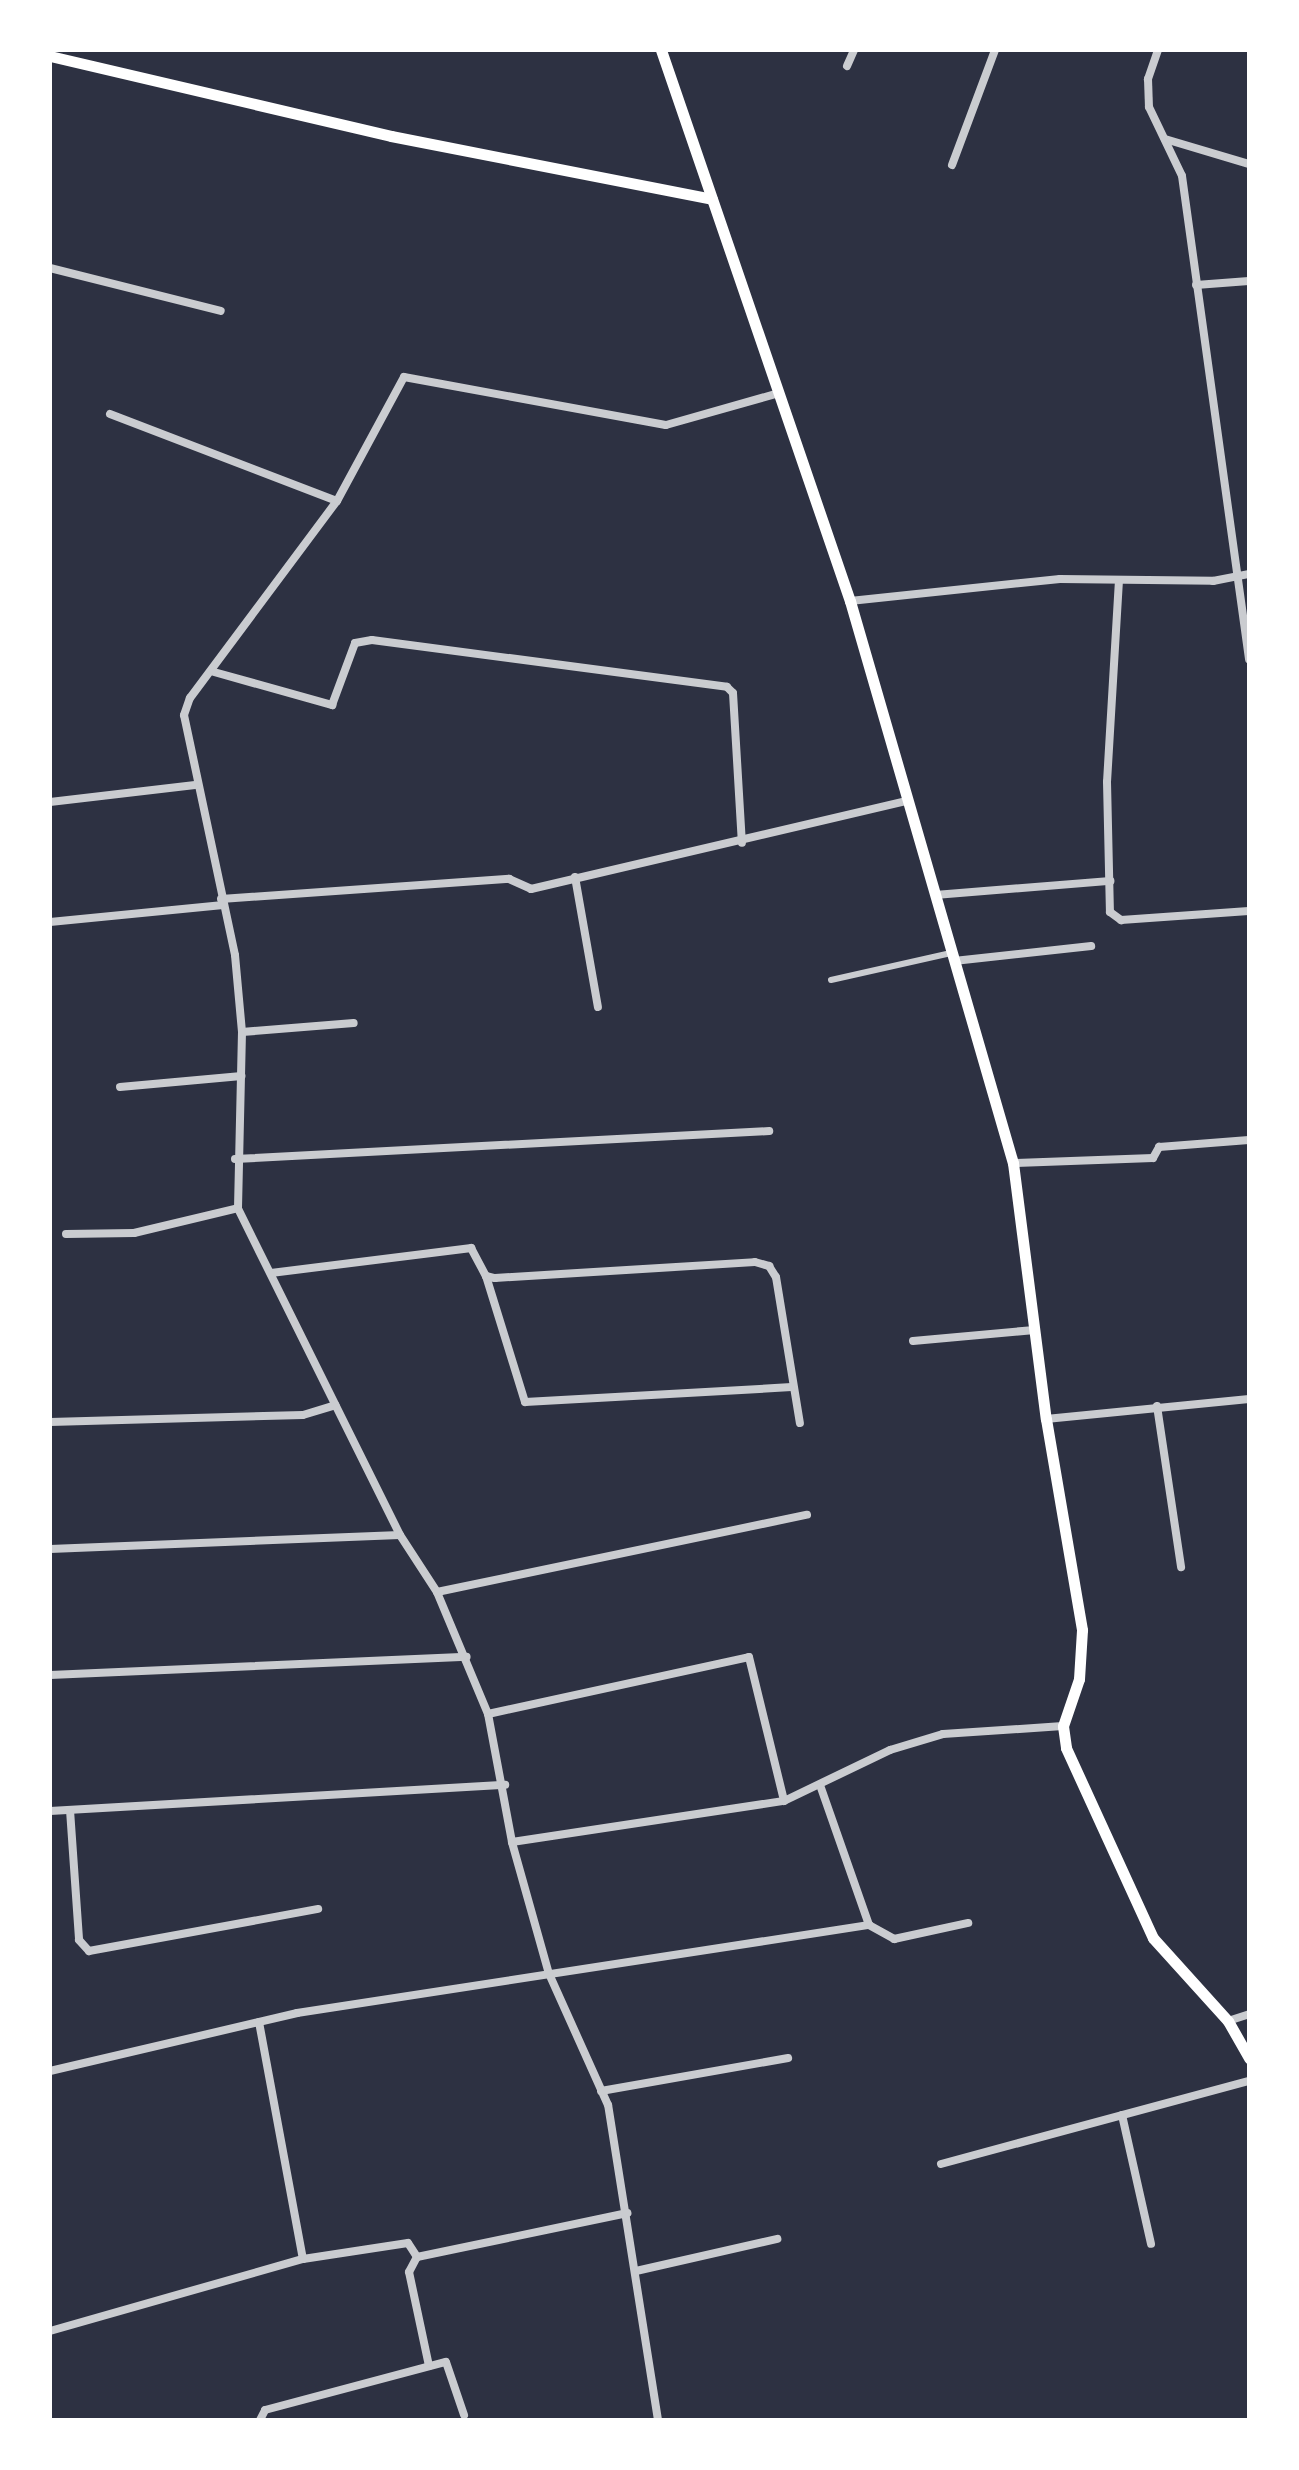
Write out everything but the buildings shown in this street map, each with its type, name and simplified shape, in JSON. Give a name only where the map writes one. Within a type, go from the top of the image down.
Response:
[{"type":"main road","points":[[661,50],[850,602],[1013,1163],[1046,1419],[1082,1630],[1080,1680],[1063,1726],[1074,1770],[1153,1938],[1228,2021],[1249,2058]]},
{"type":"main road","points":[[50,56],[391,136],[712,199]]},
{"type":"street","points":[[847,66],[854,50]]},
{"type":"street","points":[[952,165],[995,50]]},
{"type":"street","points":[[1158,50],[1148,94],[1182,176],[1196,286],[1245,574],[1249,659]]},
{"type":"street","points":[[1165,139],[1249,164]]},
{"type":"street","points":[[50,268],[221,311]]},
{"type":"street","points":[[1196,286],[1249,281]]},
{"type":"street","points":[[658,2420],[627,2212],[601,2091],[549,1974],[512,1842],[505,1784],[488,1714],[438,1592],[400,1535],[238,1208],[235,1159],[242,1032],[222,902],[184,715],[337,501],[409,374],[666,424],[781,393]]},
{"type":"street","points":[[110,414],[337,501]]},
{"type":"street","points":[[850,602],[1060,578],[1119,580],[1245,574]]},
{"type":"street","points":[[1119,580],[1108,730],[1110,912],[1118,920],[1249,911]]},
{"type":"street","points":[[214,672],[332,705],[356,643],[372,640],[727,686],[733,693],[742,843]]},
{"type":"street","points":[[50,802],[196,785]]},
{"type":"street","points":[[50,922],[222,902],[509,878],[526,889],[742,843],[906,801]]},
{"type":"street","points":[[575,877],[598,1007]]},
{"type":"street","points":[[934,895],[1110,881]]},
{"type":"street","points":[[831,980],[952,957],[1091,946]]},
{"type":"street","points":[[242,1032],[354,1023]]},
{"type":"street","points":[[120,1087],[242,1076]]},
{"type":"street","points":[[235,1159],[769,1130]]},
{"type":"street","points":[[1013,1163],[1154,1158],[1159,1146],[1249,1140]]},
{"type":"street","points":[[66,1234],[134,1233],[238,1208]]},
{"type":"street","points":[[271,1273],[471,1248],[486,1276],[525,1402],[792,1387]]},
{"type":"street","points":[[486,1276],[769,1266],[800,1423]]},
{"type":"street","points":[[913,1341],[1035,1330]]},
{"type":"street","points":[[1046,1419],[1249,1399]]},
{"type":"street","points":[[50,1422],[302,1414],[336,1405]]},
{"type":"street","points":[[1157,1406],[1181,1567]]},
{"type":"street","points":[[438,1592],[807,1515]]},
{"type":"street","points":[[50,1549],[400,1535]]},
{"type":"street","points":[[50,1675],[467,1657]]},
{"type":"street","points":[[488,1714],[749,1657],[784,1801]]},
{"type":"street","points":[[512,1842],[784,1801],[917,1740],[1063,1726]]},
{"type":"street","points":[[50,1812],[505,1784]]},
{"type":"street","points":[[820,1785],[869,1925]]},
{"type":"street","points":[[70,1810],[79,1940],[89,1950],[318,1909]]},
{"type":"street","points":[[50,2071],[259,2022],[549,1974],[869,1925],[894,1939],[968,1923]]},
{"type":"street","points":[[1228,2021],[1249,2014]]},
{"type":"street","points":[[259,2022],[303,2259]]},
{"type":"street","points":[[601,2091],[788,2058]]},
{"type":"street","points":[[941,2164],[1249,2080]]},
{"type":"street","points":[[1122,2115],[1151,2244]]},
{"type":"street","points":[[417,2257],[627,2212]]},
{"type":"street","points":[[636,2271],[776,2239]]},
{"type":"street","points":[[50,2330],[303,2259],[408,2242],[417,2257]]},
{"type":"street","points":[[417,2257],[410,2272],[429,2366]]},
{"type":"street","points":[[260,2420],[265,2410],[449,2363],[464,2414]]}]
